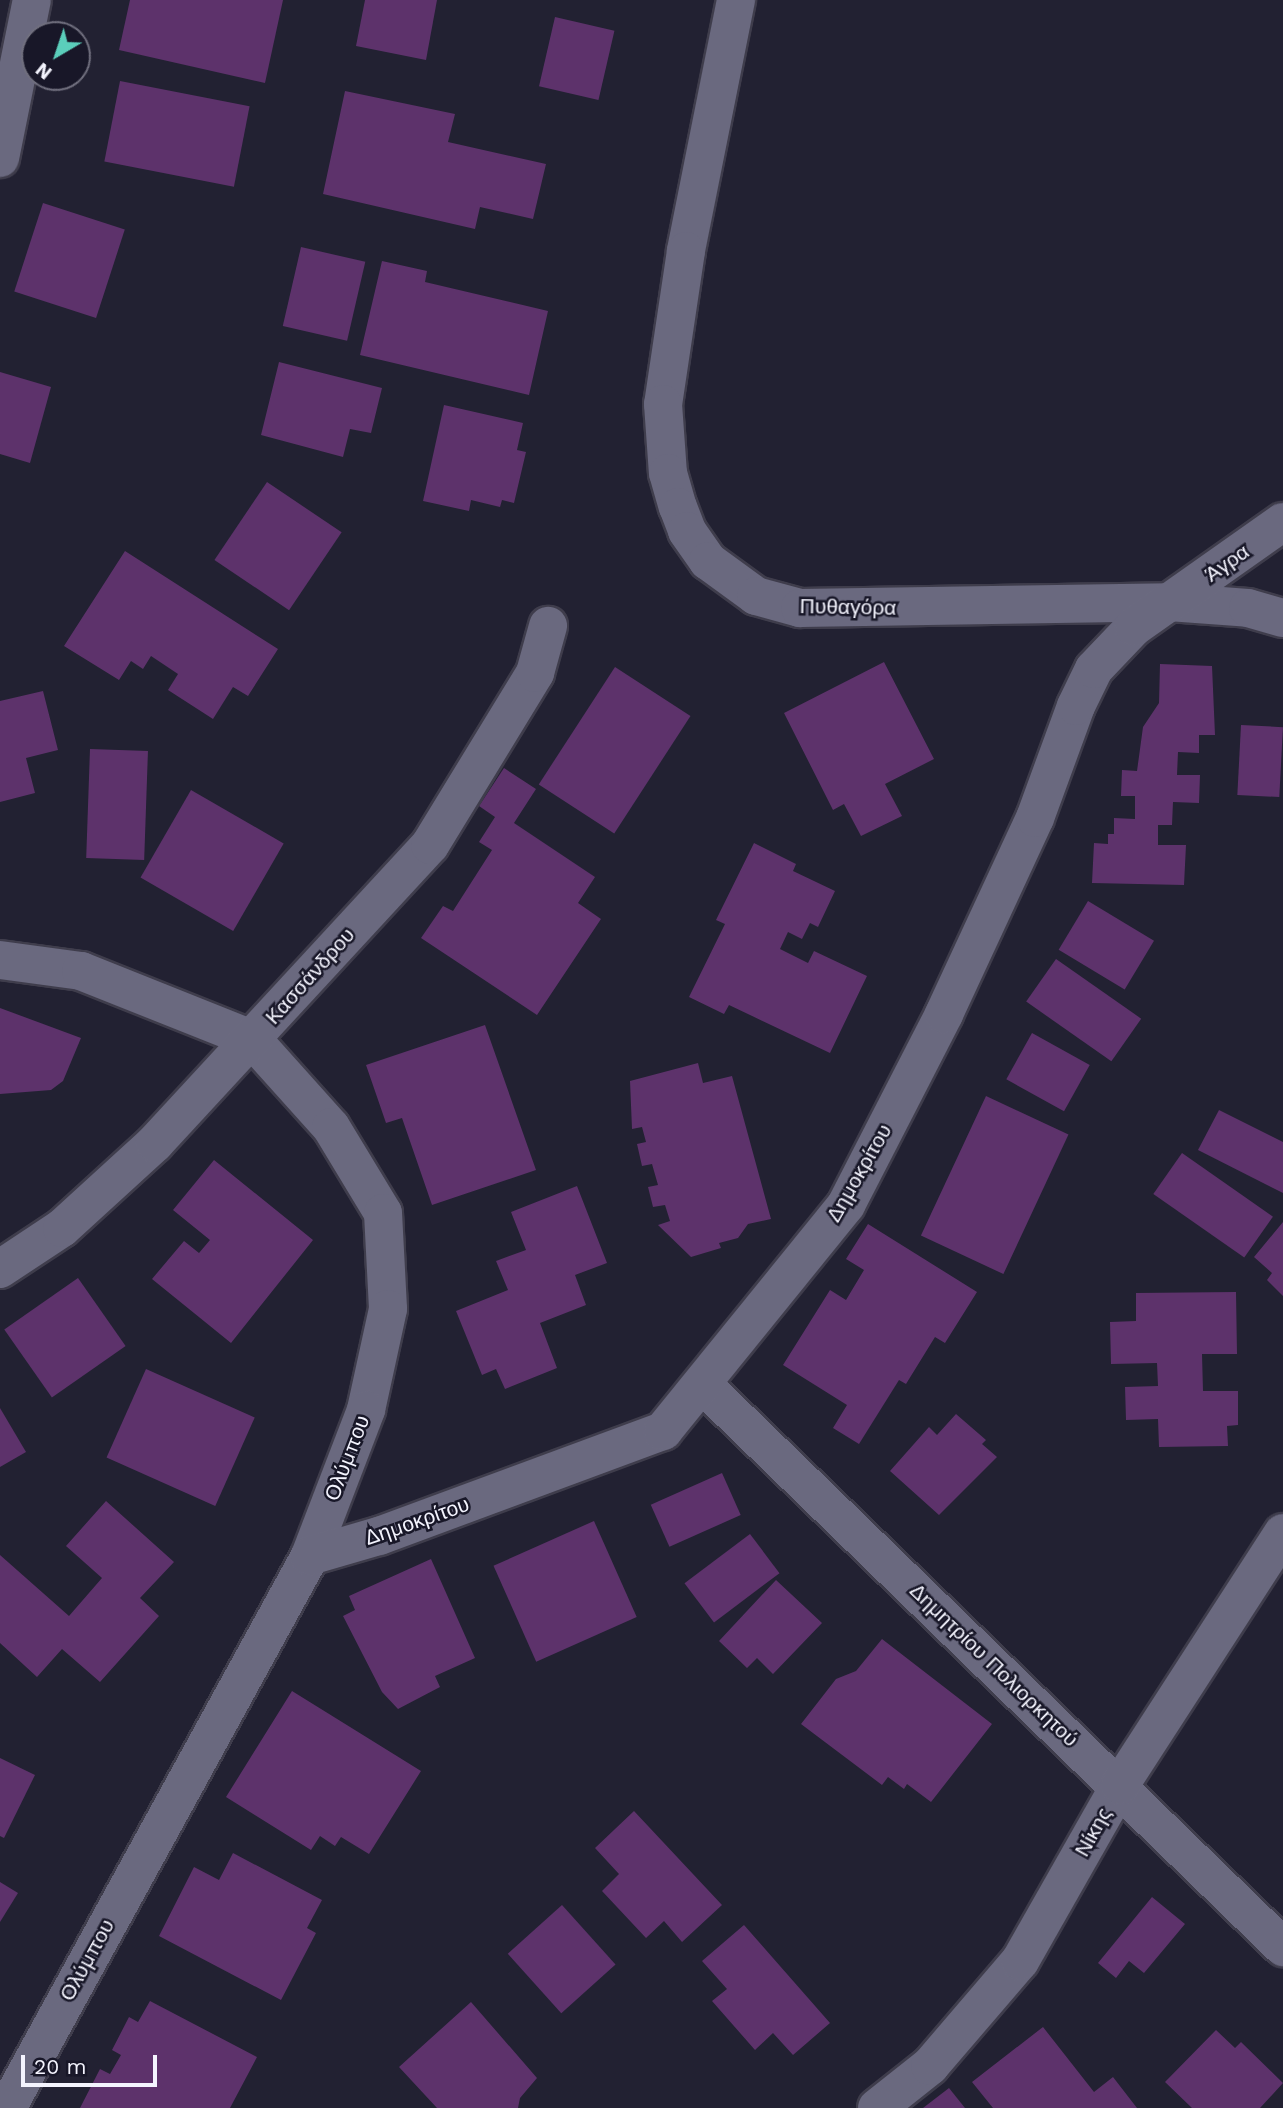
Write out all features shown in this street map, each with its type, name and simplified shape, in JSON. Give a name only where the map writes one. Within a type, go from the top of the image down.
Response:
[{"type":"street","points":[[0,158],[32,0]]},
{"type":"street","name":"Πυθαγόρα","points":[[736,0],[686,251],[663,404],[668,473],[678,507],[697,547],[738,586],[775,604],[800,608],[1169,601],[1248,608],[1283,618]]},
{"type":"street","name":"Άγρα","points":[[1169,601],[1283,522]]},
{"type":"street","name":"Δημοκρίτου","points":[[310,1556],[379,1536],[663,1431],[846,1206],[944,1014],[1035,818],[1086,683],[1117,642],[1169,601]]},
{"type":"street","name":"Κασσάνδρου","points":[[0,1269],[62,1228],[100,1195],[253,1039],[430,845],[535,673],[548,626]]},
{"type":"street","name":"Ολύμπου","points":[[0,960],[80,971],[253,1039],[331,1127],[383,1213],[388,1309],[366,1410],[310,1556],[6,2108]]},
{"type":"street","name":"Δημητρίου Πολιορκητού","points":[[703,1385],[1120,1785],[1283,1947]]},
{"type":"street","name":"Νίκης","points":[[877,2108],[930,2066],[1020,1961],[1120,1785],[1283,1533]]},
{"type":"building","points":[[130,0],[283,0],[265,83],[119,50]]},
{"type":"building","points":[[365,0],[437,0],[426,60],[356,46]]},
{"type":"building","points":[[555,17],[614,31],[598,100],[539,86]]},
{"type":"building","points":[[120,81],[250,106],[234,187],[104,161]]},
{"type":"building","points":[[345,91],[455,114],[448,142],[546,164],[533,219],[480,207],[475,229],[323,194]]},
{"type":"building","points":[[43,203],[125,230],[96,318],[14,291]]},
{"type":"building","points":[[301,247],[365,262],[347,341],[283,326]]},
{"type":"building","points":[[382,261],[427,271],[425,282],[548,311],[529,395],[360,355]]},
{"type":"building","points":[[279,362],[382,388],[371,433],[350,429],[343,457],[261,435]]},
{"type":"building","points":[[0,372],[51,387],[30,463],[0,454]]},
{"type":"building","points":[[444,405],[523,423],[517,450],[526,452],[514,503],[502,500],[500,507],[471,500],[469,511],[423,501]]},
{"type":"building","points":[[267,482],[342,532],[289,610],[214,560]]},
{"type":"building","points":[[125,551],[278,649],[248,696],[233,687],[213,719],[168,690],[178,674],[151,656],[143,669],[131,661],[119,680],[64,646]]},
{"type":"building","points":[[884,662],[934,759],[885,784],[902,816],[861,836],[844,804],[833,810],[784,713]]},
{"type":"building","points":[[1160,664],[1212,666],[1215,735],[1199,735],[1199,753],[1178,752],[1177,775],[1200,775],[1199,803],[1173,802],[1172,825],[1158,825],[1158,845],[1186,845],[1184,885],[1092,883],[1094,843],[1108,844],[1108,834],[1114,834],[1114,818],[1135,819],[1135,796],[1121,796],[1122,770],[1137,771],[1143,727],[1159,703]]},
{"type":"building","points":[[615,667],[690,716],[614,833],[539,784]]},
{"type":"building","points":[[43,691],[58,750],[26,758],[35,793],[0,802],[0,701]]},
{"type":"building","points":[[1241,725],[1283,727],[1279,797],[1237,795]]},
{"type":"building","points":[[90,749],[148,751],[144,860],[86,858]]},
{"type":"building","points":[[504,768],[536,789],[514,823],[595,877],[578,903],[601,919],[537,1015],[421,938],[443,906],[453,911],[492,850],[479,842],[495,817],[479,806]]},
{"type":"building","points":[[191,790],[284,844],[233,931],[140,877]]},
{"type":"building","points":[[754,843],[796,864],[793,871],[835,891],[818,927],[810,923],[802,939],[788,932],[780,949],[808,963],[814,951],[867,976],[830,1053],[729,1005],[724,1014],[689,997],[725,924],[716,920]]},
{"type":"building","points":[[1088,901],[1154,941],[1125,990],[1059,950]]},
{"type":"building","points":[[1056,959],[1141,1019],[1111,1061],[1026,1002]]},
{"type":"building","points":[[0,1008],[81,1038],[63,1081],[51,1090],[0,1094]]},
{"type":"building","points":[[485,1025],[536,1170],[432,1205],[402,1118],[386,1123],[366,1065]]},
{"type":"building","points":[[1032,1033],[1090,1065],[1064,1111],[1006,1079]]},
{"type":"building","points":[[698,1063],[703,1083],[732,1076],[771,1219],[748,1224],[738,1238],[719,1243],[721,1248],[691,1257],[658,1225],[670,1221],[665,1205],[653,1207],[648,1187],[658,1185],[652,1164],[642,1166],[637,1144],[646,1142],[642,1127],[632,1129],[630,1081]]},
{"type":"building","points":[[986,1096],[1068,1134],[1003,1274],[921,1236]]},
{"type":"building","points":[[1219,1110],[1283,1142],[1283,1193],[1198,1150]]},
{"type":"building","points":[[1182,1153],[1273,1217],[1244,1258],[1153,1194]]},
{"type":"building","points":[[214,1160],[313,1240],[231,1343],[152,1279],[184,1241],[199,1253],[210,1240],[173,1210]]},
{"type":"building","points":[[577,1186],[607,1263],[575,1275],[586,1305],[540,1323],[557,1368],[505,1389],[496,1369],[482,1375],[456,1311],[508,1290],[496,1261],[526,1250],[511,1212]]},
{"type":"building","points":[[1283,1222],[1283,1296],[1267,1280],[1272,1273],[1254,1257]]},
{"type":"building","points":[[868,1224],[977,1292],[945,1343],[935,1337],[906,1384],[899,1380],[859,1444],[833,1428],[847,1405],[783,1365],[830,1290],[846,1300],[864,1270],[846,1259]]},
{"type":"building","points":[[78,1278],[126,1346],[52,1398],[4,1330]]},
{"type":"building","points":[[1236,1292],[1237,1354],[1202,1354],[1203,1391],[1238,1391],[1238,1425],[1227,1426],[1228,1446],[1159,1447],[1158,1419],[1126,1420],[1125,1387],[1158,1386],[1157,1363],[1111,1364],[1110,1322],[1136,1321],[1136,1293]]},
{"type":"building","points":[[146,1369],[255,1417],[215,1506],[107,1458]]},
{"type":"building","points":[[0,1408],[26,1452],[0,1467]]},
{"type":"building","points":[[956,1414],[986,1440],[982,1444],[997,1457],[939,1515],[890,1471],[929,1427],[937,1435]]},
{"type":"building","points":[[722,1473],[741,1515],[669,1547],[651,1505]]},
{"type":"building","points":[[106,1501],[174,1562],[140,1598],[159,1616],[100,1682],[62,1649],[37,1677],[0,1643],[0,1555],[69,1616],[102,1578],[66,1546]]},
{"type":"building","points":[[594,1521],[637,1617],[536,1662],[494,1566]]},
{"type":"building","points":[[750,1534],[779,1573],[714,1622],[685,1583]]},
{"type":"building","points":[[431,1559],[475,1658],[435,1676],[440,1687],[398,1709],[382,1692],[343,1616],[355,1610],[349,1596]]},
{"type":"building","points":[[776,1580],[822,1623],[773,1674],[757,1658],[747,1668],[719,1641]]},
{"type":"building","points":[[882,1639],[992,1724],[931,1802],[907,1784],[904,1789],[888,1777],[882,1785],[801,1724],[836,1679],[856,1671]]},
{"type":"building","points":[[292,1691],[421,1771],[369,1854],[341,1837],[335,1846],[320,1836],[311,1850],[226,1797]]},
{"type":"building","points":[[0,1758],[35,1775],[4,1838],[0,1836]]},
{"type":"building","points":[[634,1811],[722,1905],[682,1942],[664,1921],[646,1938],[602,1891],[619,1874],[595,1848]]},
{"type":"building","points":[[233,1853],[322,1900],[307,1928],[316,1933],[281,2000],[159,1936],[194,1867],[219,1880]]},
{"type":"building","points":[[0,1882],[18,1893],[0,1922]]},
{"type":"building","points":[[1152,1897],[1185,1924],[1144,1973],[1129,1961],[1116,1978],[1098,1963]]},
{"type":"building","points":[[562,1905],[616,1964],[561,2013],[508,1954]]},
{"type":"building","points":[[744,1925],[830,2023],[793,2055],[773,2033],[755,2050],[712,2001],[727,1989],[702,1961]]},
{"type":"building","points":[[150,2001],[257,2057],[230,2108],[80,2108],[100,2069],[110,2074],[121,2055],[112,2050],[129,2017],[138,2022]]},
{"type":"building","points":[[471,2002],[537,2078],[520,2098],[518,2108],[437,2108],[399,2067]]},
{"type":"building","points":[[1043,2027],[1094,2092],[1113,2077],[1137,2108],[993,2108],[972,2082]]},
{"type":"building","points":[[1216,2030],[1235,2048],[1241,2042],[1283,2083],[1260,2108],[1192,2108],[1165,2082]]},
{"type":"building","points":[[949,2088],[965,2108],[923,2108]]}]
